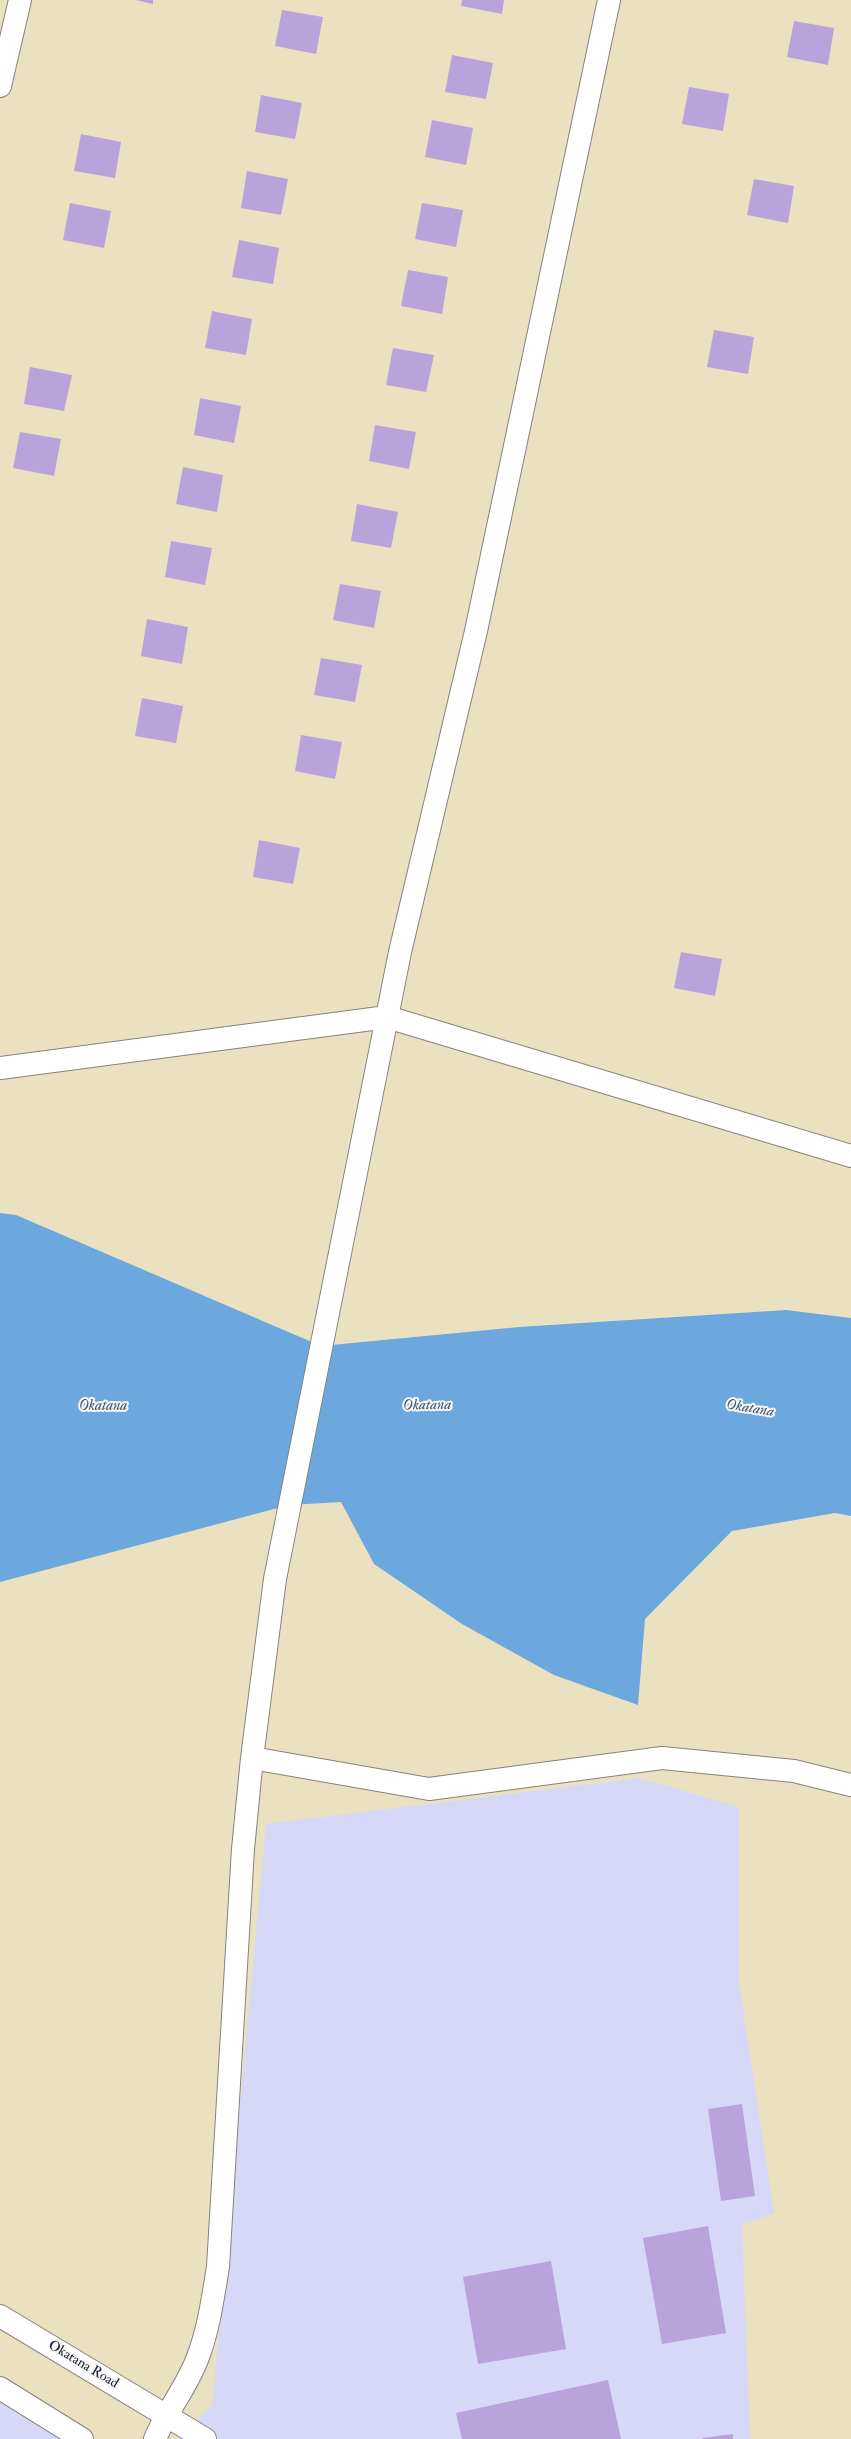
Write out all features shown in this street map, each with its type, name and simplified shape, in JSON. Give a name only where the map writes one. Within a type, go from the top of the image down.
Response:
[{"type":"street","points":[[0,86],[20,0]]},
{"type":"street","points":[[155,2439],[165,2415],[182,2392],[198,2356],[210,2312],[218,2267],[243,1849],[252,1758],[275,1578],[333,1278],[400,952],[476,631],[609,0]]},
{"type":"street","points":[[0,1068],[387,1017],[851,1156]]},
{"type":"street","points":[[252,1758],[429,1789],[662,1758],[794,1771],[851,1785]]},
{"type":"street","name":"Okatana Road","points":[[0,2316],[206,2439]]},
{"type":"street","points":[[0,2388],[82,2439]]},
{"type":"shaded area","points":[[639,1778],[739,1807],[739,1984],[774,2213],[742,2225],[750,2439],[178,2439],[212,2405],[266,1824]]},
{"type":"shaded area","points":[[0,2391],[80,2439],[0,2439]]},
{"type":"water","name":"Okatana","points":[[0,1213],[16,1215],[321,1346],[519,1327],[786,1310],[851,1318],[851,1516],[835,1513],[732,1531],[645,1619],[638,1705],[554,1675],[462,1624],[374,1564],[341,1502],[289,1505],[0,1582]]},
{"type":"building","points":[[136,0],[153,0],[153,4]]},
{"type":"building","points":[[462,0],[504,0],[502,14],[461,6]]},
{"type":"building","points":[[282,10],[323,17],[316,54],[275,46]]},
{"type":"building","points":[[794,21],[834,28],[828,65],[787,57]]},
{"type":"building","points":[[452,55],[493,63],[486,99],[445,92]]},
{"type":"building","points":[[689,87],[729,94],[723,131],[682,124]]},
{"type":"building","points":[[261,95],[302,103],[295,139],[255,132]]},
{"type":"building","points":[[432,120],[473,128],[466,165],[425,157]]},
{"type":"building","points":[[81,134],[121,142],[115,178],[74,171]]},
{"type":"building","points":[[247,171],[288,179],[281,215],[241,208]]},
{"type":"building","points":[[754,179],[794,186],[788,223],[747,215]]},
{"type":"building","points":[[70,203],[111,211],[104,248],[63,240]]},
{"type":"building","points":[[422,203],[463,210],[456,247],[415,239]]},
{"type":"building","points":[[239,240],[279,248],[273,284],[232,277]]},
{"type":"building","points":[[408,270],[448,277],[442,314],[401,306]]},
{"type":"building","points":[[212,311],[252,319],[246,355],[205,348]]},
{"type":"building","points":[[714,330],[754,337],[748,374],[707,367]]},
{"type":"building","points":[[393,348],[434,355],[426,392],[386,385]]},
{"type":"building","points":[[30,367],[72,375],[64,411],[24,404]]},
{"type":"building","points":[[200,398],[241,406],[234,443],[194,435]]},
{"type":"building","points":[[375,425],[416,432],[409,469],[369,461]]},
{"type":"building","points":[[20,432],[61,439],[54,476],[13,468]]},
{"type":"building","points":[[183,467],[223,475],[217,512],[176,504]]},
{"type":"building","points":[[357,504],[398,512],[391,548],[351,541]]},
{"type":"building","points":[[171,541],[212,548],[205,585],[165,577]]},
{"type":"building","points":[[340,584],[381,591],[374,628],[333,620]]},
{"type":"building","points":[[147,619],[188,627],[182,664],[141,656]]},
{"type":"building","points":[[321,658],[362,665],[355,702],[314,695]]},
{"type":"building","points":[[142,698],[183,706],[176,743],[135,736]]},
{"type":"building","points":[[301,735],[342,742],[335,779],[295,771]]},
{"type":"building","points":[[259,840],[300,848],[293,884],[253,877]]},
{"type":"building","points":[[681,952],[722,959],[715,996],[674,988]]},
{"type":"building","points":[[742,2104],[755,2196],[721,2201],[708,2109]]},
{"type":"building","points":[[708,2226],[726,2333],[662,2344],[643,2238]]},
{"type":"building","points":[[551,2261],[566,2349],[478,2364],[463,2277]]},
{"type":"building","points":[[608,2380],[621,2439],[462,2439],[456,2413]]},
{"type":"building","points":[[733,2434],[733,2439],[702,2439],[702,2438]]}]
